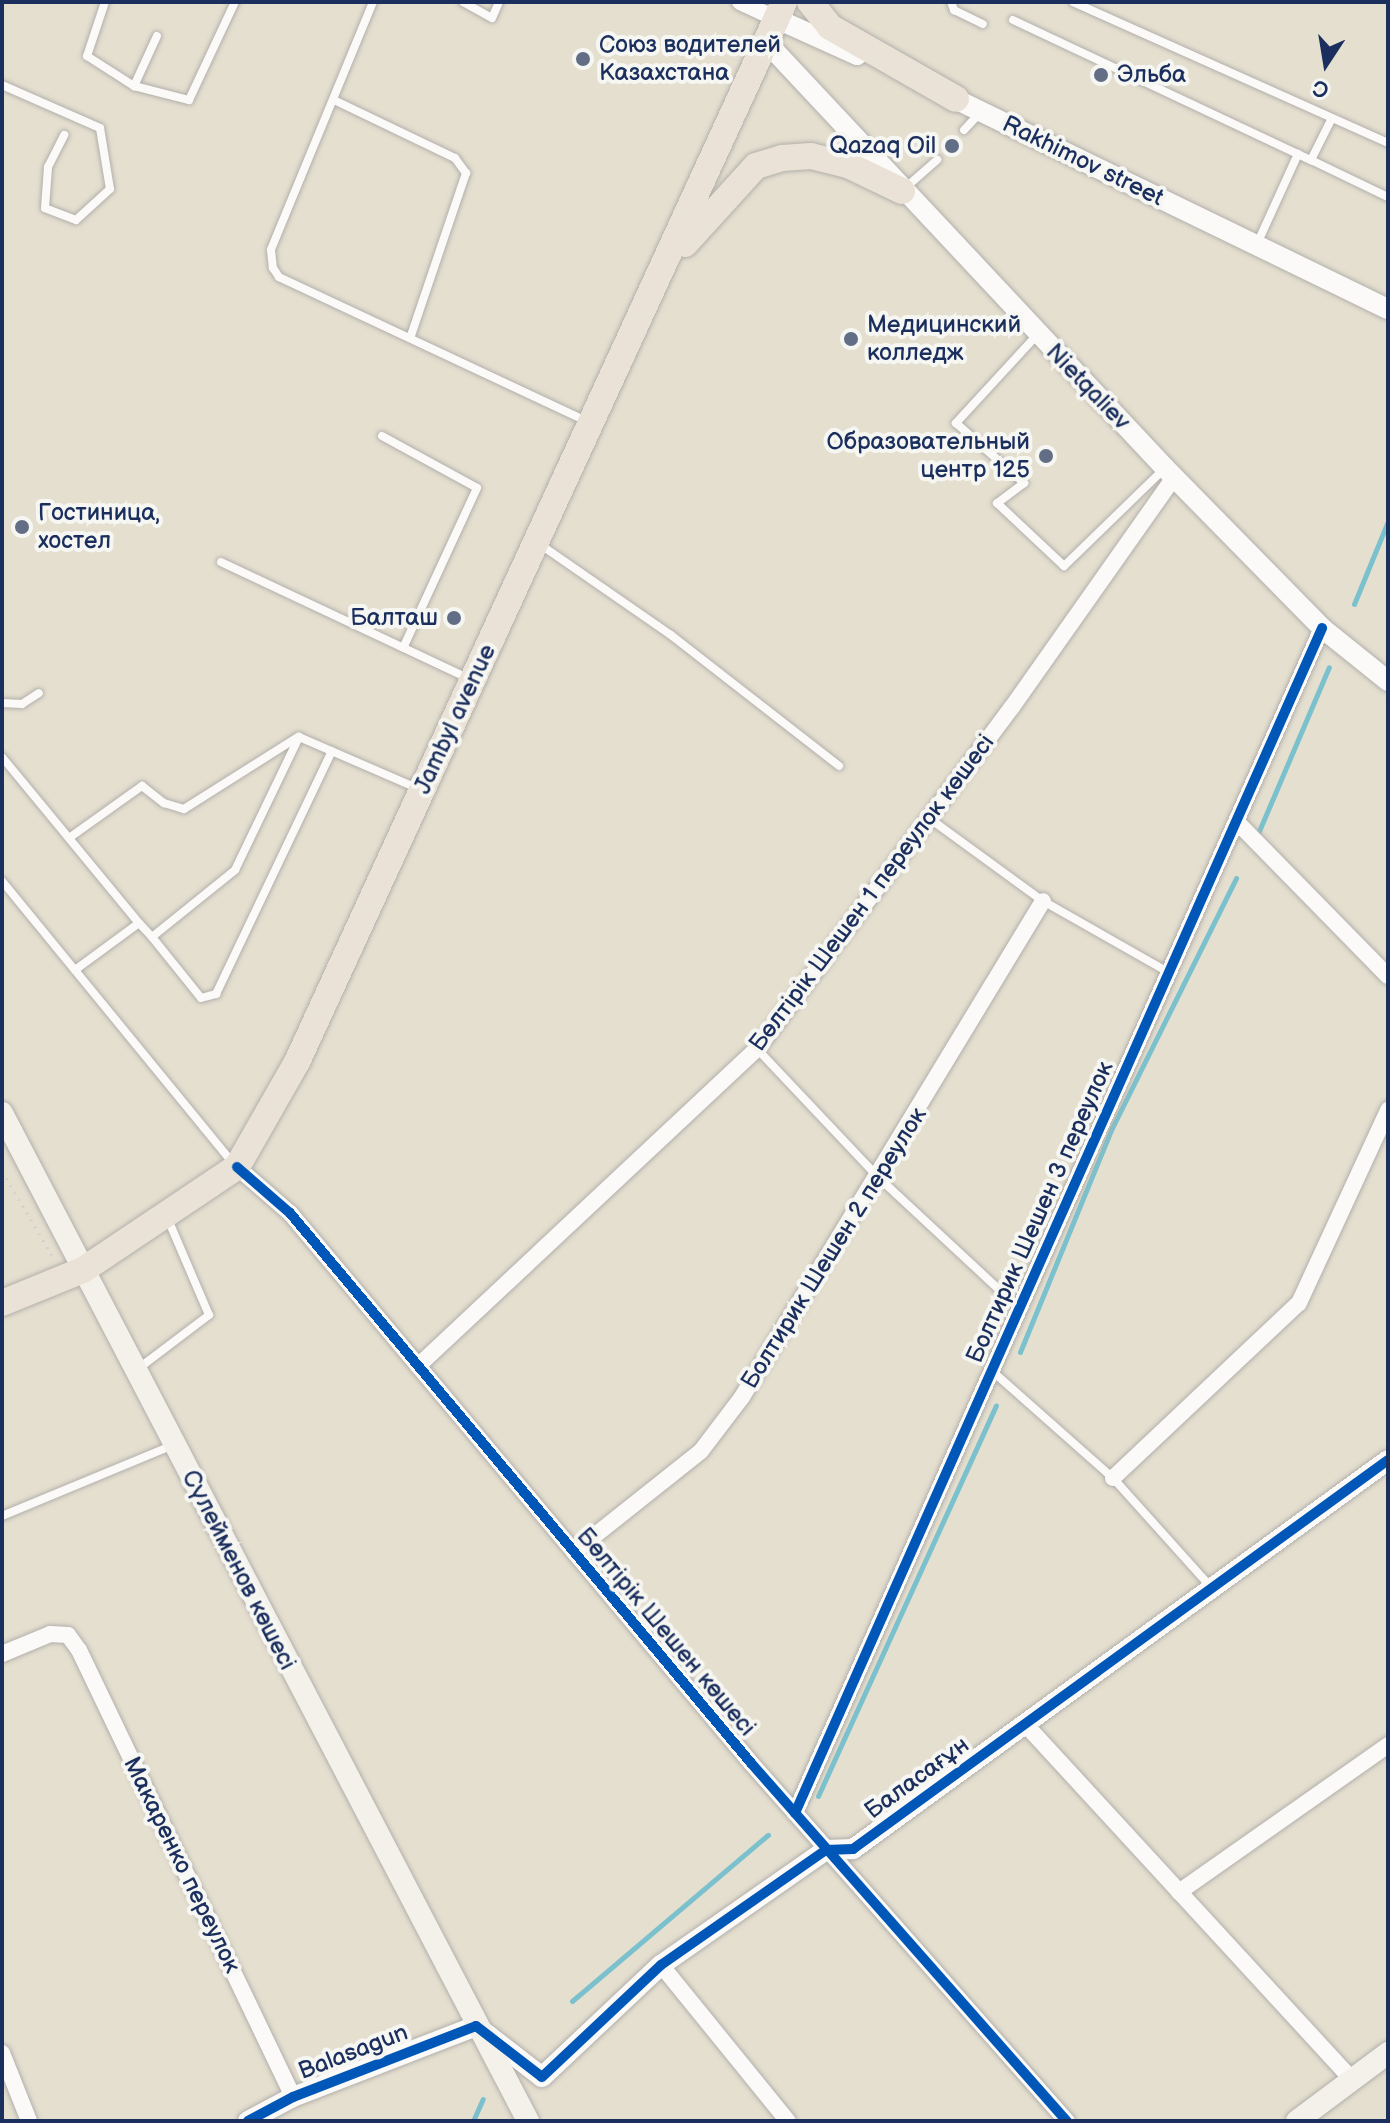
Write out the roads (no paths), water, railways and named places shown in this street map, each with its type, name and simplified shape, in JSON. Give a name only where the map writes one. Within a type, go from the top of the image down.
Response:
[{"type":"main road","points":[[810,2],[830,27],[956,99]]},
{"type":"main road","name":"Jambyl avenue","points":[[2,1303],[74,1274],[167,1217],[237,1167],[297,1062],[769,45],[780,10]]},
{"type":"main road","points":[[662,271],[756,166],[811,156],[848,165],[902,191]]},
{"type":"main road","name":"Сүлейменов көшесі","points":[[2,1113],[74,1274],[135,1371],[528,2121]]},
{"type":"main road","points":[[1297,2121],[1388,2053]]},
{"type":"street","points":[[740,2],[780,10]]},
{"type":"street","name":"Rakhimov street","points":[[780,10],[1388,309]]},
{"type":"street","name":"Nietqaliev","points":[[769,45],[902,191],[1169,472],[1322,628],[1388,681]]},
{"type":"street","name":"Бөлтірік Шешен 1 переулок көшесі","points":[[418,1366],[757,1049],[929,818],[1169,472]]},
{"type":"street","name":"Болтирик Шешен 3 переулок","points":[[795,1813],[1168,972],[1238,823],[1322,628]]},
{"type":"street","points":[[1238,823],[1388,976]]},
{"type":"street","name":"Болтирик Шешен 2 переулок","points":[[574,1552],[701,1451],[742,1397],[879,1178],[1043,901]]},
{"type":"street","points":[[1113,1478],[1299,1303],[1388,1110]]},
{"type":"street","name":"Бөлтірік Шешен көшесі","points":[[237,1167],[290,1213],[826,1850],[1067,2121]]},
{"type":"street","name":"Баласағұн","points":[[476,2026],[542,2077],[661,1965],[826,1850],[853,1849],[1210,1586],[1388,1460]]},
{"type":"street","name":"Макаренко переулок","points":[[2,1654],[50,1634],[68,1635],[293,2097]]},
{"type":"street","points":[[1025,1724],[1352,2079]]},
{"type":"street","points":[[1179,1892],[1388,1745]]},
{"type":"street","points":[[661,1965],[788,2121]]},
{"type":"street","name":"Balasagun","points":[[248,2121],[293,2097],[476,2026]]},
{"type":"street","points":[[2,2053],[29,2121]]},
{"type":"lane","points":[[105,2],[87,56],[134,86],[189,100],[235,2]]},
{"type":"lane","points":[[373,2],[336,101],[271,250],[273,268],[279,277],[591,423]]},
{"type":"lane","points":[[463,2],[492,18],[499,2]]},
{"type":"lane","points":[[951,2],[954,10],[983,24]]},
{"type":"lane","points":[[1073,2],[1388,143]]},
{"type":"lane","points":[[1013,20],[1388,197]]},
{"type":"lane","points":[[134,86],[157,36]]},
{"type":"lane","points":[[2,85],[100,128],[110,189],[76,220],[45,208],[48,167],[64,135]]},
{"type":"lane","points":[[336,101],[455,158],[466,173],[410,338]]},
{"type":"lane","points":[[964,130],[982,111]]},
{"type":"lane","points":[[1311,160],[1331,120]]},
{"type":"lane","points":[[1256,246],[1298,154]]},
{"type":"lane","points":[[902,191],[937,160]]},
{"type":"lane","points":[[1038,334],[956,423],[1024,483],[997,503],[1064,566],[1169,472]]},
{"type":"lane","points":[[382,436],[477,488],[403,648]]},
{"type":"lane","points":[[538,543],[671,635],[839,766]]},
{"type":"lane","points":[[221,562],[473,680]]},
{"type":"lane","points":[[2,703],[22,704],[39,693]]},
{"type":"lane","points":[[299,737],[422,790]]},
{"type":"lane","points":[[69,838],[142,786],[164,803],[184,809],[299,737]]},
{"type":"lane","points":[[152,937],[235,870],[299,737]]},
{"type":"lane","points":[[2,757],[201,998],[216,994],[332,751]]},
{"type":"lane","points":[[929,818],[1043,901],[1168,972]]},
{"type":"lane","points":[[2,881],[237,1167]]},
{"type":"lane","points":[[75,970],[139,923]]},
{"type":"lane","points":[[757,1049],[879,1178],[1019,1309]]},
{"type":"lane","points":[[135,1371],[209,1315],[167,1217]]},
{"type":"lane","points":[[992,1371],[1113,1478],[1210,1586]]},
{"type":"lane","points":[[2,1516],[174,1445]]},
{"type":"waterway","points":[[1354,604],[1388,521]]},
{"type":"waterway","points":[[1259,831],[1329,667]]},
{"type":"waterway","points":[[1020,1352],[1112,1128],[1236,878]]},
{"type":"waterway","points":[[818,1796],[996,1406]]},
{"type":"waterway","points":[[572,2001],[768,1835]]},
{"type":"waterway","points":[[473,2121],[483,2099]]},
{"type":"place","name":"Союз водителей Казахстана","points":[[583,59]]},
{"type":"place","name":"Эльба","points":[[1101,75]]},
{"type":"place","name":"Qazaq Oil","points":[[952,146]]},
{"type":"place","name":"Медицинский колледж","points":[[851,339]]},
{"type":"place","name":"Образовательный центр 125","points":[[1046,456]]},
{"type":"place","name":"Гостиница, хостел","points":[[22,527]]},
{"type":"place","name":"Балташ","points":[[454,618]]}]
